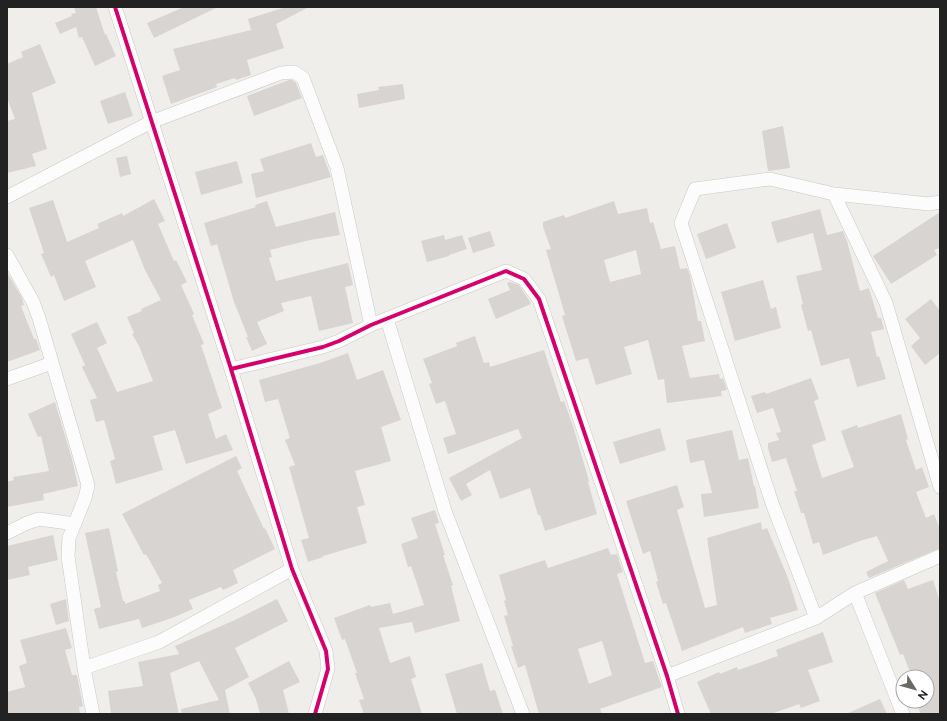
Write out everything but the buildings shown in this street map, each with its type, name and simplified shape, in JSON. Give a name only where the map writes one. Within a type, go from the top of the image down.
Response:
[{"type":"street","points":[[115,7],[231,369],[292,569],[326,651],[328,669],[315,714]]},
{"type":"street","points":[[7,197],[151,122],[281,73],[294,72],[303,78],[337,168],[371,325]]},
{"type":"street","points":[[816,618],[772,503],[681,223],[695,189],[770,179],[834,194],[929,204],[940,202]]},
{"type":"street","points":[[834,194],[886,303],[940,487]]},
{"type":"street","points":[[7,255],[33,302],[88,485],[85,498],[69,538],[68,556],[84,668],[93,714]]},
{"type":"street","points":[[231,369],[323,347],[339,341],[371,325],[506,271],[524,279],[539,299],[667,676],[678,714]]},
{"type":"street","points":[[387,319],[445,511],[523,714]]},
{"type":"street","points":[[7,379],[52,363]]},
{"type":"street","points":[[7,533],[39,519],[75,524]]},
{"type":"street","points":[[667,676],[816,618],[855,593],[940,556]]},
{"type":"street","points":[[84,668],[159,642],[292,569]]},
{"type":"street","points":[[855,593],[903,714]]},
{"type":"cycle path","points":[[115,7],[231,369],[292,569],[326,651],[328,669],[315,714]]},
{"type":"cycle path","points":[[231,369],[323,347],[339,341],[371,325],[506,271],[524,279],[539,299],[667,676],[678,714]]}]
